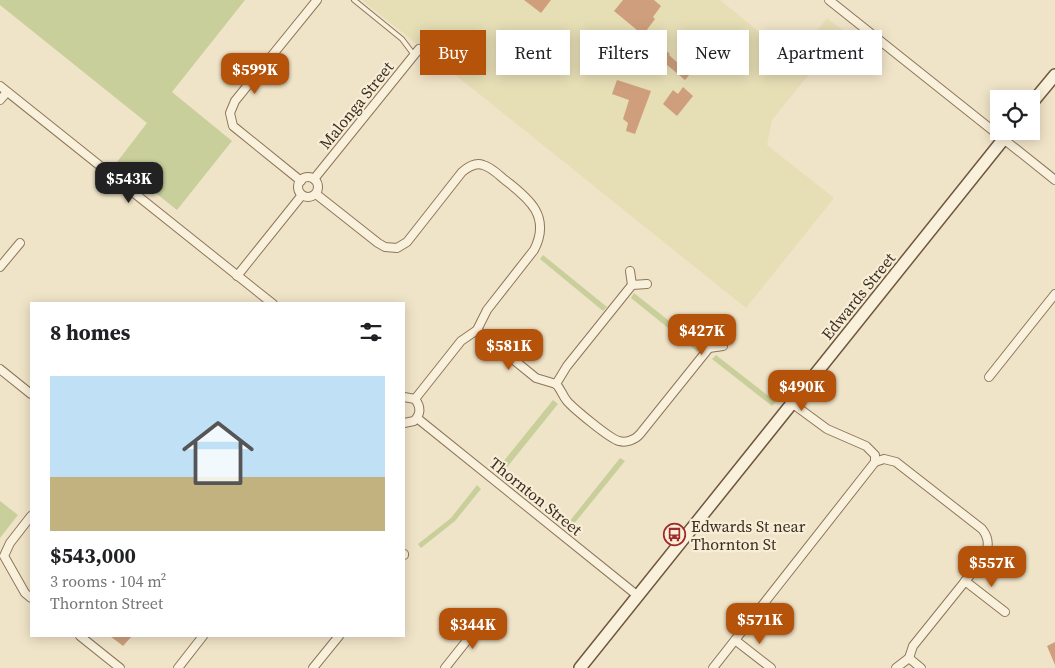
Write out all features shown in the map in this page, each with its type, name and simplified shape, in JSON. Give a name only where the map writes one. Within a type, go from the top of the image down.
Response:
[{"type":"main road","points":[[1040,93],[1055,75]]},
{"type":"main road","name":"Edwards Street","points":[[580,668],[1002,140]]},
{"type":"street","points":[[301,181],[233,126],[230,113],[236,101],[317,0]]},
{"type":"street","points":[[829,0],[990,123]]},
{"type":"street","name":"Malonga Street","points":[[314,179],[417,52]]},
{"type":"street","points":[[0,86],[270,302]]},
{"type":"street","points":[[0,100],[7,92]]},
{"type":"street","points":[[1011,140],[1055,180]]},
{"type":"street","points":[[316,194],[378,243],[391,249],[402,246],[407,242],[462,172],[472,165],[484,165],[529,200],[536,212],[540,226],[534,250],[487,310],[477,330],[461,341],[415,399]]},
{"type":"street","points":[[306,178],[314,179],[318,186],[316,194],[308,197],[302,195],[298,187],[301,181],[306,178]]},
{"type":"street","points":[[237,276],[302,195]]},
{"type":"street","points":[[0,267],[20,243]]},
{"type":"street","points":[[630,271],[632,285]]},
{"type":"street","points":[[556,384],[566,366],[632,285],[646,284]]},
{"type":"street","points":[[988,377],[1055,294]]},
{"type":"street","points":[[477,330],[536,378],[556,384],[570,404],[611,437],[620,441],[636,438],[709,348],[723,346]]},
{"type":"street","points":[[707,332],[709,348]]},
{"type":"street","points":[[0,368],[30,393]]},
{"type":"street","points":[[405,397],[415,399]]},
{"type":"street","points":[[405,423],[411,423],[417,418],[420,411],[415,399]]},
{"type":"street","points":[[792,404],[827,429],[866,446],[875,454],[875,462]]},
{"type":"street","name":"Thornton Street","points":[[417,418],[638,596]]},
{"type":"street","points":[[713,668],[875,462],[884,459],[896,462],[985,534],[988,539],[988,550],[983,559],[913,646],[908,658],[896,668]]},
{"type":"street","points":[[30,517],[10,543],[4,556],[25,592],[30,597]]},
{"type":"street","points":[[965,581],[1004,612]]},
{"type":"street","points":[[445,668],[484,619]]},
{"type":"street","points":[[81,637],[120,668]]},
{"type":"street","points":[[178,668],[203,637]]},
{"type":"street","points":[[314,668],[338,637]]},
{"type":"street","points":[[735,640],[771,668]]},
{"type":"street","points":[[908,658],[921,668]]},
{"type":"lane","points":[[354,0],[417,52]]},
{"type":"shaded area","points":[[362,0],[720,0],[759,32],[759,75],[808,75],[772,120],[767,145],[834,198],[746,308],[456,75],[486,75],[486,30],[420,30],[420,47]]},
{"type":"shaded area","points":[[827,18],[843,30],[818,30]]},
{"type":"green space","points":[[0,0],[245,0],[172,92],[232,141],[177,210],[117,162],[147,123],[0,5]]},
{"type":"green space","points":[[543,255],[607,307],[603,311],[540,259]]},
{"type":"green space","points":[[634,293],[702,347],[698,352],[631,298]]},
{"type":"green space","points":[[716,355],[776,402],[772,406],[712,359]]},
{"type":"green space","points":[[553,400],[558,404],[504,471],[499,467]]},
{"type":"green space","points":[[620,458],[625,461],[573,525],[569,522]]},
{"type":"green space","points":[[477,485],[481,489],[455,521],[421,548],[418,544],[451,518]]},
{"type":"green space","points":[[0,501],[18,515],[0,538]]},
{"type":"building","points":[[524,0],[551,0],[541,13]]},
{"type":"building","points":[[623,0],[654,0],[661,6],[647,30],[637,30],[614,11]]},
{"type":"building","points":[[667,52],[677,62],[677,73],[667,65]]},
{"type":"building","points":[[679,75],[689,75],[685,80]]},
{"type":"building","points":[[617,80],[651,91],[635,134],[626,131],[628,123],[623,119],[629,100],[612,94]]},
{"type":"building","points":[[683,87],[693,96],[677,116],[663,104],[673,90],[678,94]]},
{"type":"building","points":[[111,637],[131,637],[123,646]]},
{"type":"building","points":[[1055,642],[1055,665],[1047,646]]},
{"type":"place","name":"Edwards St near Thornton St","points":[[675,535]]}]
